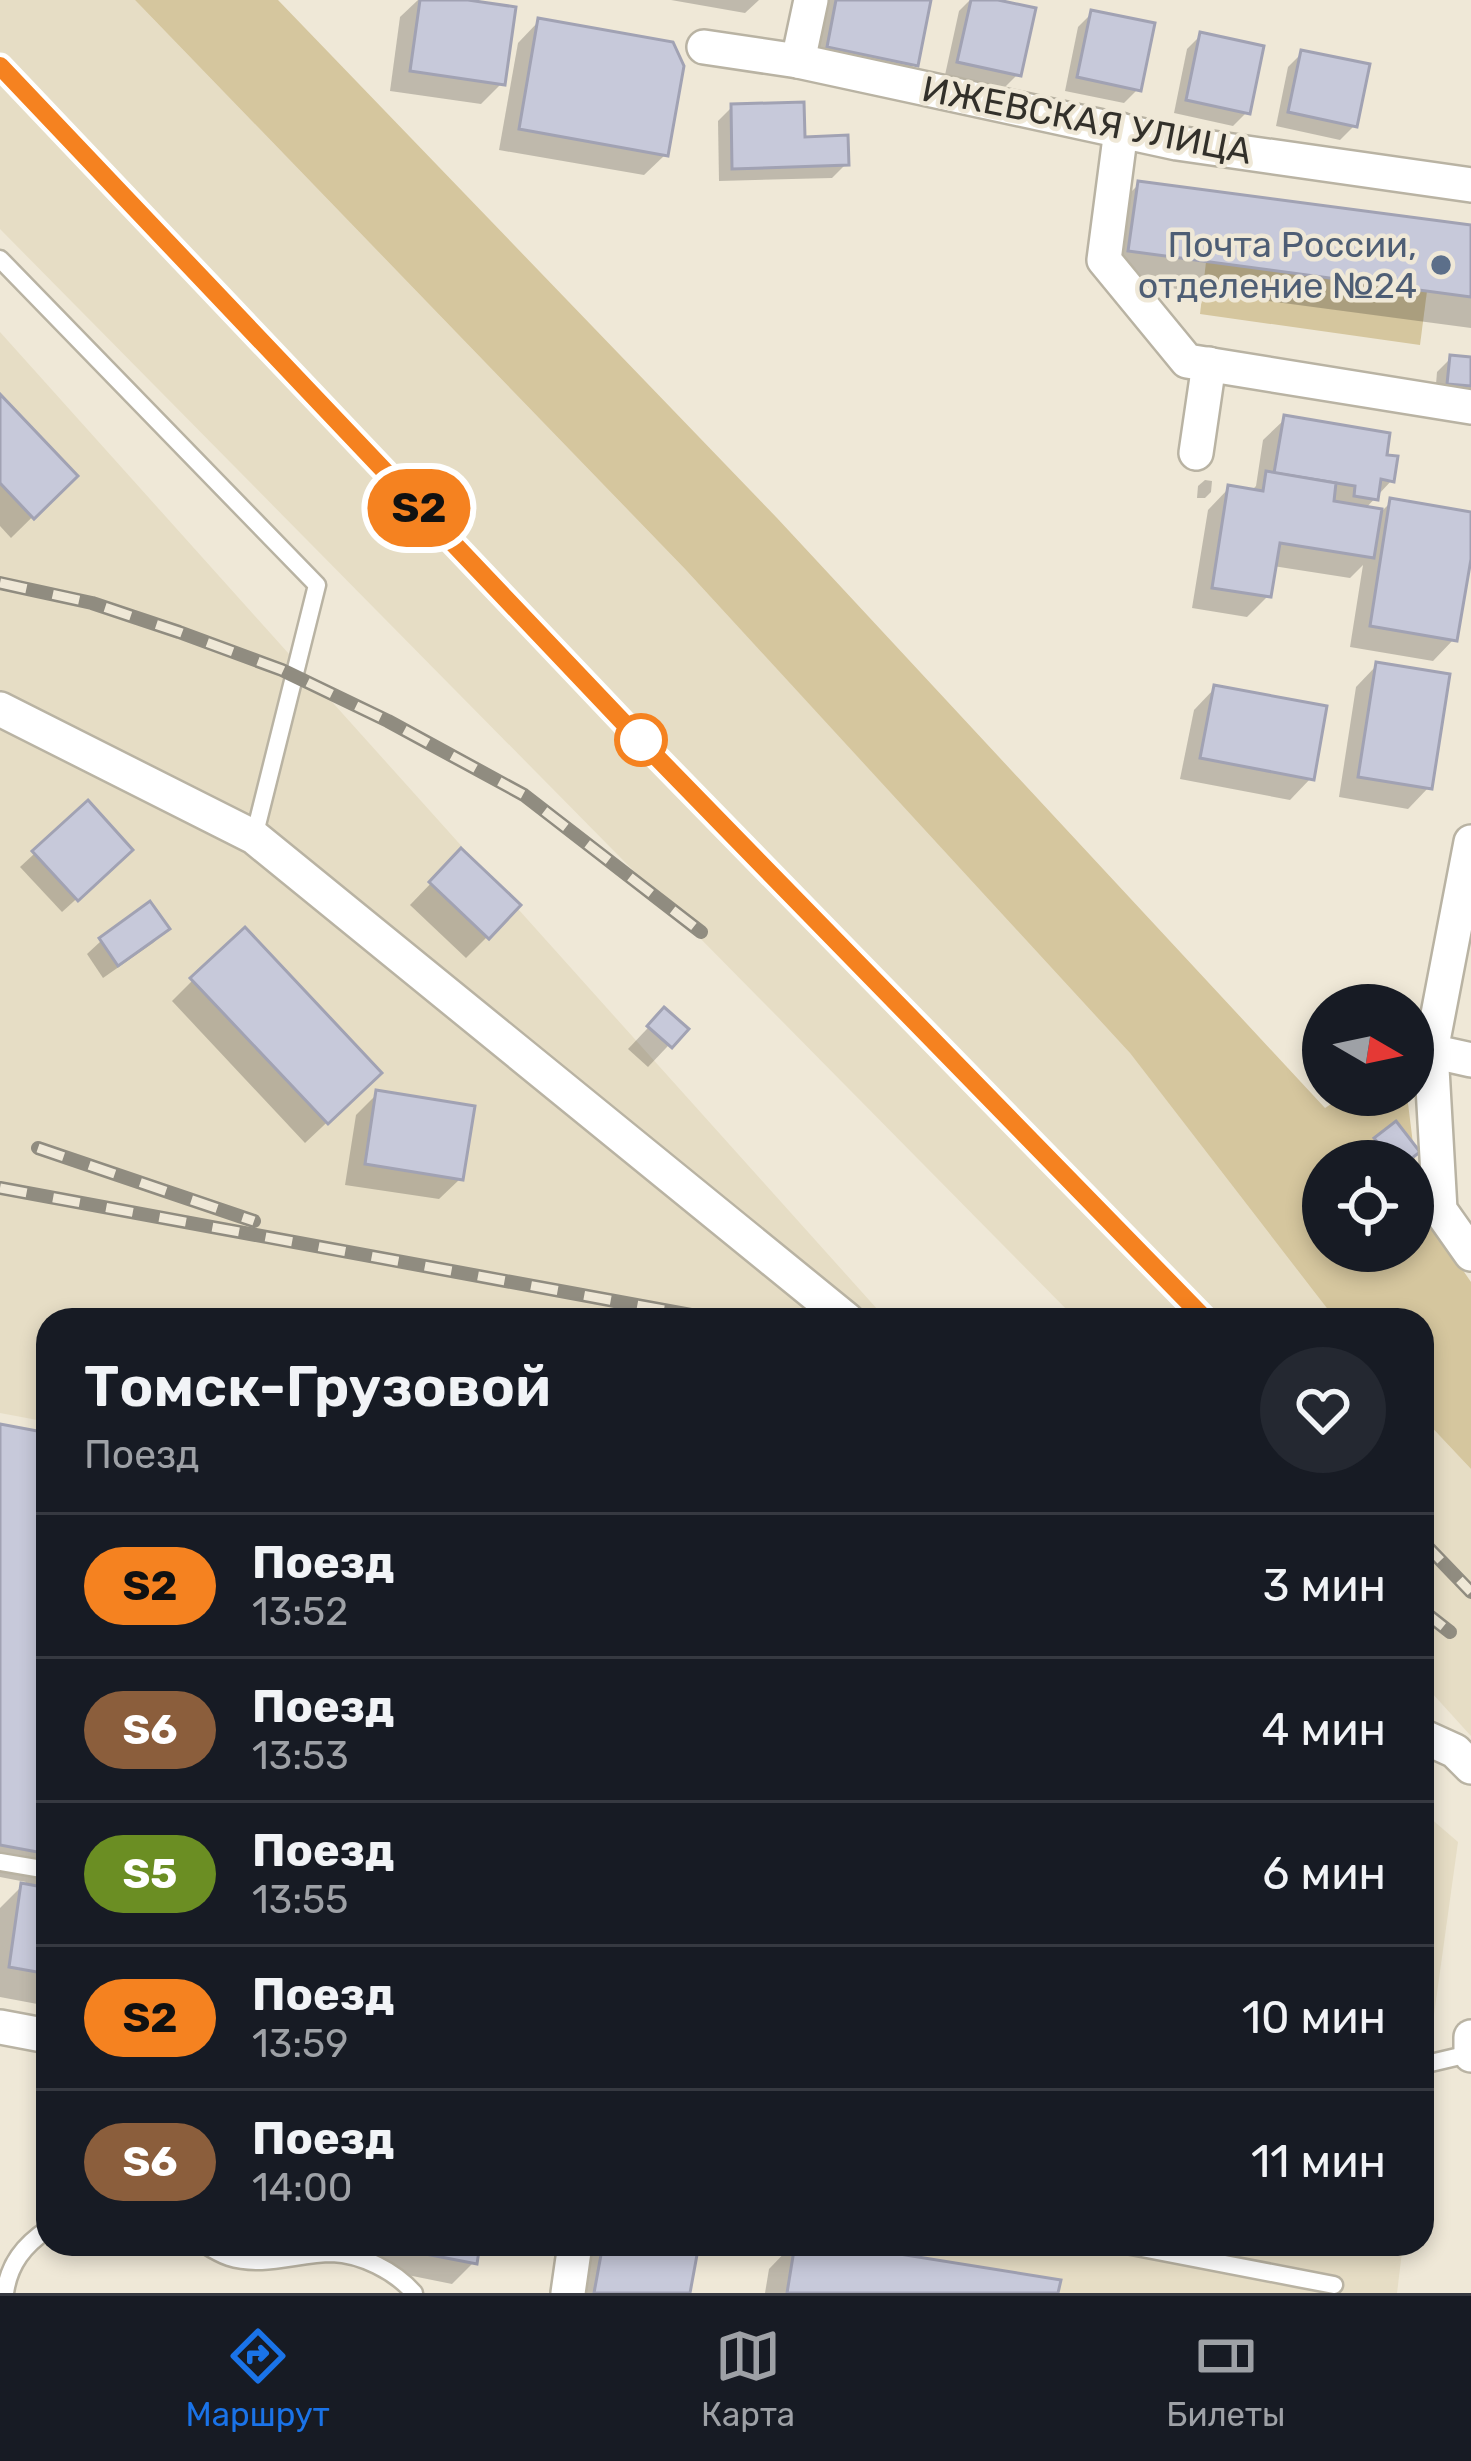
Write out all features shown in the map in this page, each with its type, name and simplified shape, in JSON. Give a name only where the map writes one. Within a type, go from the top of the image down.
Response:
[{"type":"street","points":[[798,61],[811,0]]},
{"type":"street","name":"ИЖЕВСКАЯ УЛИЦА","points":[[704,47],[798,61],[1177,143],[1471,185]]},
{"type":"street","points":[[1120,130],[1105,260],[1187,361],[1471,407]]},
{"type":"street","points":[[1196,453],[1209,364]]},
{"type":"street","points":[[0,709],[254,837],[832,1308]]},
{"type":"street","points":[[1434,1035],[1471,842]]},
{"type":"street","points":[[1434,1052],[1471,1060]]},
{"type":"street","points":[[1434,1104],[1440,1210],[1471,1253]]},
{"type":"street","points":[[1434,1741],[1455,1751],[1471,1767]]},
{"type":"street","points":[[0,2027],[36,2034]]},
{"type":"street","points":[[568,2293],[573,2256]]},
{"type":"lane","points":[[0,259],[317,585],[254,837]]},
{"type":"lane","points":[[0,1862],[36,1868]]},
{"type":"lane","points":[[1434,2062],[1470,2048]]},
{"type":"lane","points":[[5,2293],[21,2250],[36,2238]]},
{"type":"lane","points":[[224,2256],[252,2261],[301,2256]]},
{"type":"lane","points":[[350,2256],[383,2268],[414,2293]]},
{"type":"lane","points":[[1183,2256],[1334,2285]]},
{"type":"shaded area","points":[[0,0],[135,0],[685,569],[1125,1046],[1327,1308],[1065,1308],[0,229]]},
{"type":"shaded area","points":[[135,0],[278,0],[777,518],[1302,1083],[1302,1116],[1410,1116],[1413,1140],[1302,1140],[1302,1272],[1434,1272],[1434,1228],[1471,1282],[1471,1469],[1434,1430],[1434,1308],[1327,1308],[1130,1053],[685,569]]},
{"type":"shaded area","points":[[1206,262],[1427,291],[1420,345],[1200,314]]},
{"type":"shaded area","points":[[0,332],[876,1308],[36,1308],[36,1420],[0,1413]]},
{"type":"shaded area","points":[[1434,1430],[1471,1469],[1471,1736],[1434,1695]]},
{"type":"shaded area","points":[[1434,1821],[1458,1842],[1434,2015]]},
{"type":"shaded area","points":[[793,2256],[1402,2256],[1397,2293],[787,2293]]},
{"type":"building","points":[[420,0],[516,7],[505,85],[410,71]]},
{"type":"building","points":[[836,0],[931,0],[918,66],[827,47]]},
{"type":"building","points":[[971,0],[1036,8],[1021,76],[957,62]]},
{"type":"building","points":[[1091,10],[1155,23],[1141,91],[1077,77]]},
{"type":"building","points":[[538,18],[673,42],[684,66],[668,156],[519,129]]},
{"type":"building","points":[[1200,32],[1264,46],[1250,114],[1186,100]]},
{"type":"building","points":[[1301,50],[1370,64],[1357,127],[1288,112]]},
{"type":"building","points":[[804,102],[805,137],[848,135],[849,165],[732,169],[731,104]]},
{"type":"building","points":[[1138,181],[1471,225],[1471,297],[1128,251]]},
{"type":"building","points":[[1450,355],[1471,357],[1471,386],[1447,384]]},
{"type":"building","points":[[0,394],[78,476],[34,519],[0,483]]},
{"type":"building","points":[[1284,415],[1390,433],[1387,455],[1398,456],[1394,482],[1381,479],[1378,500],[1354,496],[1355,486],[1274,473]]},
{"type":"building","points":[[1266,471],[1336,483],[1334,501],[1382,509],[1374,558],[1280,543],[1271,597],[1212,588],[1228,485],[1263,491]]},
{"type":"building","points":[[1390,498],[1471,512],[1471,559],[1457,641],[1370,626]]},
{"type":"building","points":[[1376,662],[1450,674],[1432,789],[1358,777]]},
{"type":"building","points":[[1214,685],[1327,706],[1314,780],[1200,758]]},
{"type":"building","points":[[88,800],[133,850],[78,901],[32,851]]},
{"type":"building","points":[[461,848],[521,905],[489,939],[429,882]]},
{"type":"building","points":[[150,901],[170,929],[118,966],[99,938]]},
{"type":"building","points":[[245,927],[382,1073],[328,1124],[190,978]]},
{"type":"building","points":[[664,1007],[689,1029],[672,1048],[647,1026]]},
{"type":"building","points":[[376,1090],[475,1106],[463,1180],[365,1164]]},
{"type":"building","points":[[1396,1121],[1411,1140],[1376,1140]]},
{"type":"building","points":[[0,1424],[36,1431],[36,1852],[0,1845]]},
{"type":"building","points":[[21,1883],[36,1886],[36,1972],[9,1967]]},
{"type":"building","points":[[436,2256],[478,2256],[477,2264]]},
{"type":"building","points":[[601,2256],[697,2256],[690,2293],[594,2293]]},
{"type":"building","points":[[793,2256],[912,2256],[1061,2280],[1058,2293],[787,2293]]},
{"type":"railway","points":[[0,66],[640,741],[1194,1308]]},
{"type":"railway","points":[[0,583],[92,603],[179,632],[282,670],[388,721],[524,795],[701,932]]},
{"type":"railway","points":[[38,1148],[254,1221]]},
{"type":"railway","points":[[0,1188],[653,1308]]},
{"type":"railway","points":[[1434,1553],[1471,1592]]},
{"type":"railway","points":[[1434,1619],[1450,1632]]},
{"type":"train","name":"S2","points":[[0,66],[640,740],[1194,1308]]},
{"type":"place","name":"Почта России, отделение №24","points":[[1441,265]]}]
